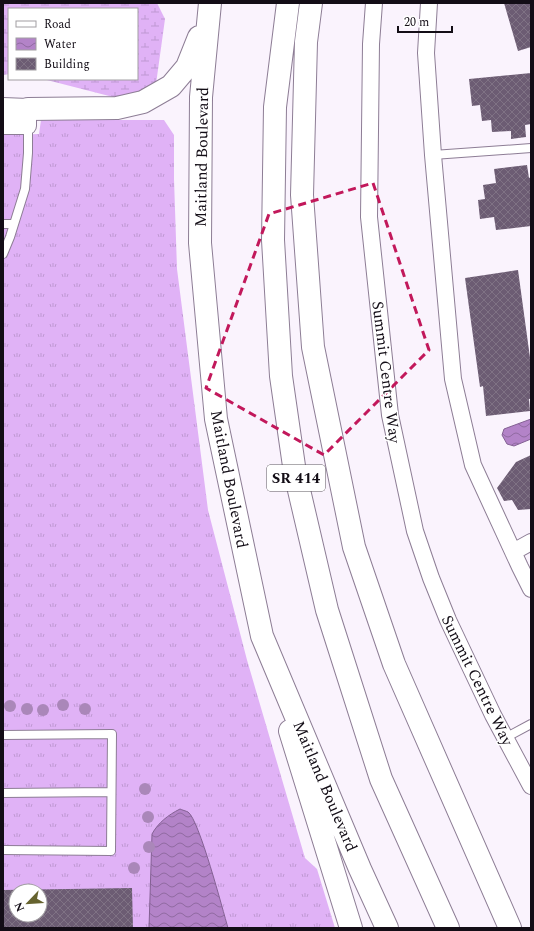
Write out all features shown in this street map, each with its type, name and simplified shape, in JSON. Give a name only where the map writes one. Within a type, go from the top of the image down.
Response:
[{"type":"highway","name":"SR 414","points":[[288,3],[275,107],[273,240],[281,376],[295,473],[327,610],[381,779],[448,928]]},
{"type":"highway","points":[[312,3],[306,42],[302,194],[312,339],[354,547],[394,664],[510,928]]},
{"type":"highway","points":[[28,117],[117,108],[143,102],[171,86],[187,67],[209,7]]},
{"type":"highway","name":"Maitland Boulevard","points":[[209,7],[201,97],[200,243],[216,419],[262,636],[357,862],[387,928]]},
{"type":"highway","points":[[262,636],[350,928]]},
{"type":"street","name":"Summit Centre Way","points":[[374,3],[371,44],[369,217],[390,415],[415,530],[431,578],[448,620],[493,715],[531,786]]},
{"type":"street","points":[[429,3],[426,53],[433,155],[453,379],[473,464],[531,589]]},
{"type":"street","points":[[3,108],[28,117]]},
{"type":"street","points":[[3,126],[28,117]]},
{"type":"street","points":[[513,552],[531,542]]},
{"type":"lane","points":[[3,254],[25,189],[28,153],[28,117]]},
{"type":"lane","points":[[433,155],[531,148]]},
{"type":"lane","points":[[3,224],[14,224]]},
{"type":"lane","points":[[505,738],[531,724]]},
{"type":"lane","points":[[3,735],[112,734],[111,851],[3,850]]},
{"type":"lane","points":[[3,793],[111,792]]},
{"type":"highlighted area","points":[[373,183],[429,350],[324,455],[206,388],[269,214]]},
{"type":"green space","points":[[3,3],[157,3],[165,19],[156,84],[140,93],[117,98],[47,80],[138,80],[138,8],[8,8],[8,74],[3,75]]},
{"type":"green space","points":[[41,120],[164,120],[174,135],[177,269],[208,510],[247,660],[305,858],[317,869],[335,928],[3,928],[3,135],[39,134]]},
{"type":"water","points":[[531,419],[531,439],[514,446],[507,444],[502,435],[504,429]]},
{"type":"water","points":[[180,809],[188,812],[193,818],[204,847],[228,928],[149,928],[152,834],[157,826],[171,814]]},
{"type":"building","points":[[504,3],[531,3],[531,47],[518,51]]},
{"type":"building","points":[[531,73],[531,124],[525,125],[526,137],[511,139],[511,131],[492,132],[491,120],[482,121],[480,105],[472,106],[469,79]]},
{"type":"building","points":[[527,165],[529,178],[531,177],[531,226],[496,230],[494,217],[480,219],[478,200],[485,199],[483,185],[496,183],[494,169]]},
{"type":"building","points":[[518,270],[531,365],[531,399],[529,399],[530,411],[486,416],[483,386],[480,387],[465,278]]},
{"type":"building","points":[[531,455],[531,509],[518,510],[512,500],[504,501],[497,488],[516,462]]},
{"type":"building","points":[[132,888],[133,928],[3,928],[3,890],[8,890],[8,923],[48,923],[48,889]]}]
